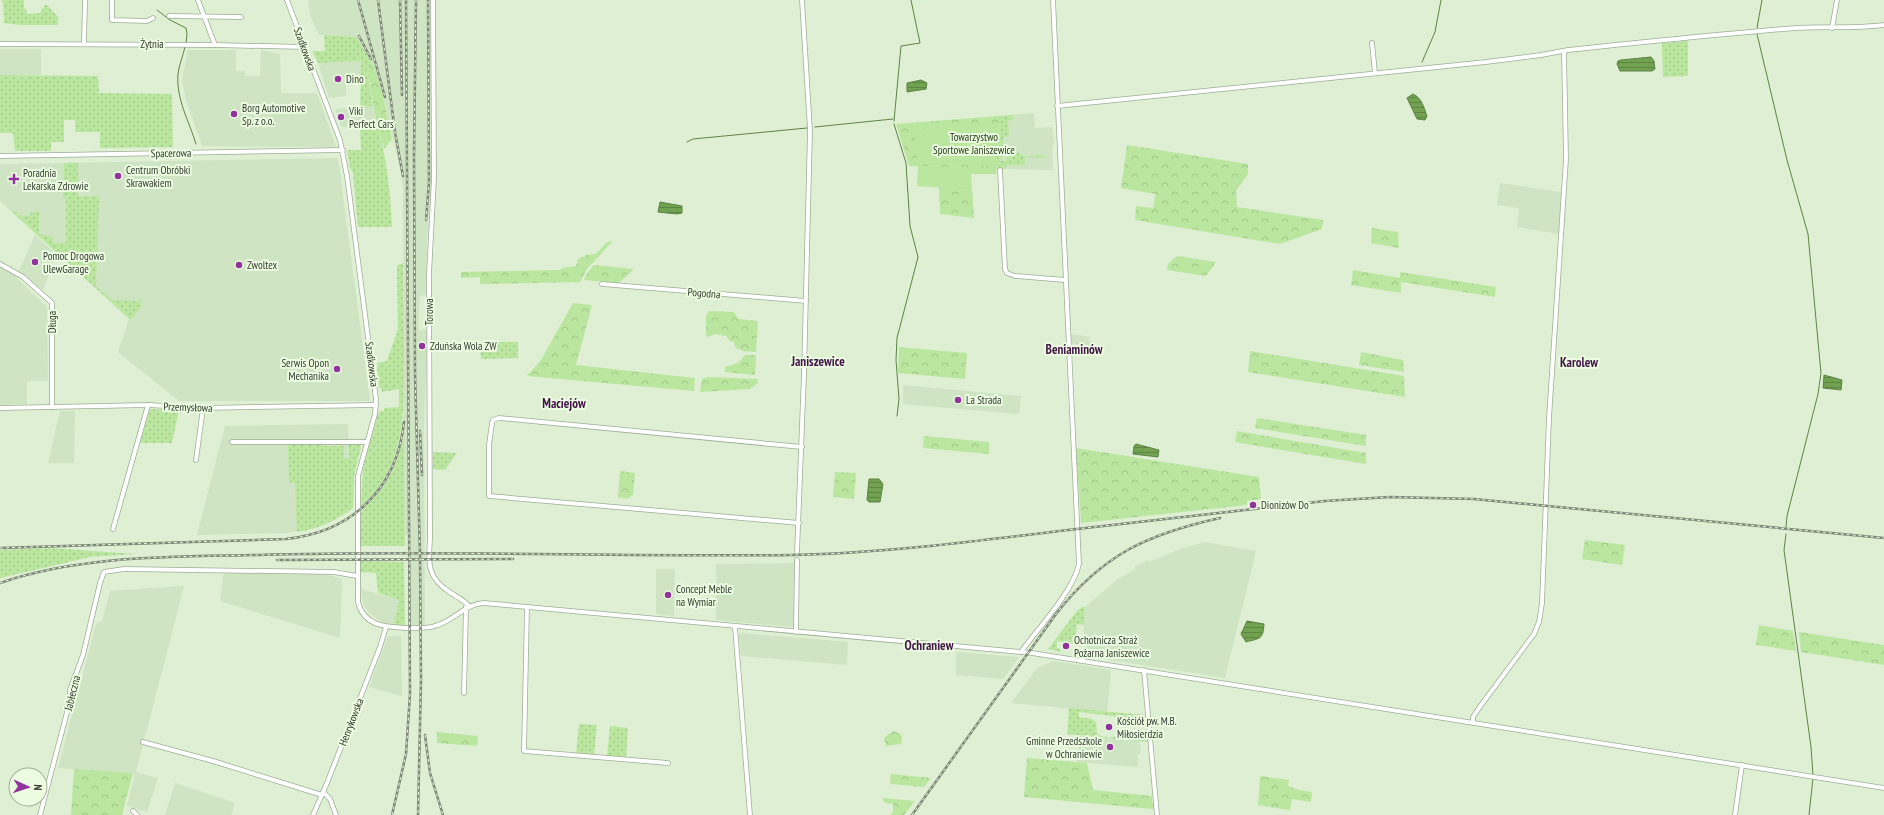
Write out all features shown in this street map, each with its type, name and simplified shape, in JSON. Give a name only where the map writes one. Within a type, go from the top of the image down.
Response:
[{"type":"street","points":[[84,44],[85,0]]},
{"type":"street","points":[[112,0],[112,20],[147,20],[153,18]]},
{"type":"street","points":[[198,0],[215,45]]},
{"type":"street","name":"Szadkowska","points":[[287,0],[343,150],[376,405],[358,476],[358,602],[362,613],[373,623],[386,627],[433,627],[446,622],[467,606],[484,603],[1021,652],[1144,670],[1884,788]]},
{"type":"street","name":"Torowa","points":[[433,0],[434,178],[429,245],[430,539],[428,556],[431,574],[436,582],[467,606]]},
{"type":"street","points":[[797,552],[802,447],[810,130],[802,0]]},
{"type":"street","points":[[1021,652],[1069,588],[1077,571],[1078,564],[1053,0]]},
{"type":"street","points":[[1832,28],[1837,0]]},
{"type":"street","points":[[169,16],[241,16]]},
{"type":"street","points":[[1057,106],[1486,62],[1568,50],[1746,32],[1813,27],[1863,28],[1884,25]]},
{"type":"street","points":[[1372,43],[1375,73]]},
{"type":"street","name":"Żytnia","points":[[0,44],[305,47]]},
{"type":"street","points":[[1472,723],[1473,717],[1534,634],[1539,622],[1542,603],[1549,418],[1565,161],[1564,51]]},
{"type":"street","name":"Spacerowa","points":[[0,156],[343,150]]},
{"type":"street","points":[[1000,170],[1005,269],[1007,273],[1015,276],[1065,280]]},
{"type":"street","name":"Długa","points":[[0,264],[23,277],[52,303],[52,407]]},
{"type":"street","name":"Pogodna","points":[[602,284],[806,302]]},
{"type":"street","points":[[113,529],[148,405]]},
{"type":"street","name":"Przemysłowa","points":[[0,408],[148,405],[204,408],[376,405]]},
{"type":"street","points":[[196,460],[204,408]]},
{"type":"street","points":[[799,523],[489,496],[489,445],[493,420],[499,418],[802,447]]},
{"type":"street","points":[[232,442],[367,442]]},
{"type":"street","points":[[796,632],[797,560]]},
{"type":"street","name":"Jabłeczna","points":[[40,815],[70,702],[70,690],[83,655],[104,572],[124,569],[334,572],[357,576]]},
{"type":"street","points":[[464,693],[467,606]]},
{"type":"street","points":[[527,608],[524,751],[668,763]]},
{"type":"street","name":"Henrykowska","points":[[313,815],[380,647],[386,627]]},
{"type":"street","points":[[735,627],[750,815]]},
{"type":"street","points":[[1144,670],[1157,815]]},
{"type":"street","points":[[143,742],[323,793],[330,799],[336,815]]},
{"type":"street","points":[[1735,815],[1742,765]]},
{"type":"street","points":[[133,810],[137,815]]},
{"type":"shaded area","points":[[308,0],[430,0],[431,189],[427,236],[426,295],[420,296],[419,313],[419,330],[428,330],[424,422],[425,625],[409,625],[408,535],[405,535],[404,439],[396,464],[389,478],[377,496],[361,512],[361,507],[378,488],[389,470],[396,455],[402,429],[404,398],[403,190],[400,169],[383,96],[368,54],[357,37],[319,35],[310,15]]},
{"type":"shaded area","points":[[0,49],[41,49],[41,75],[0,75]]},
{"type":"shaded area","points":[[188,50],[236,50],[236,71],[245,71],[245,76],[260,76],[261,50],[280,54],[281,93],[317,93],[336,147],[202,146],[186,100],[182,80]]},
{"type":"shaded area","points":[[1651,57],[1654,61],[1655,69],[1652,71],[1620,71],[1617,64],[1618,61],[1621,60]]},
{"type":"shaded area","points":[[361,61],[362,85],[346,85],[346,96],[329,98],[318,63]]},
{"type":"shaded area","points":[[921,80],[927,83],[926,89],[907,92],[907,83]]},
{"type":"shaded area","points":[[1413,94],[1419,98],[1422,104],[1427,116],[1425,120],[1417,119],[1407,98]]},
{"type":"shaded area","points":[[373,106],[377,124],[341,127],[335,109]]},
{"type":"shaded area","points":[[1034,113],[1035,128],[1052,127],[1054,142],[1052,151],[1053,170],[1001,169],[999,116]]},
{"type":"shaded area","points":[[338,158],[370,401],[179,401],[118,352],[129,319],[0,201],[0,164]]},
{"type":"shaded area","points":[[1500,183],[1561,192],[1559,234],[1517,227],[1519,208],[1497,205]]},
{"type":"shaded area","points":[[660,202],[682,206],[682,213],[677,214],[658,212]]},
{"type":"shaded area","points":[[35,235],[56,254],[43,290],[19,271]]},
{"type":"shaded area","points":[[0,262],[47,307],[48,381],[27,381],[27,404],[0,405]]},
{"type":"shaded area","points":[[1071,334],[1090,337],[1089,343],[1090,341],[1095,342],[1094,347],[1072,344]]},
{"type":"shaded area","points":[[1824,375],[1842,380],[1841,390],[1823,388]]},
{"type":"shaded area","points":[[903,385],[1021,396],[1019,414],[903,404]]},
{"type":"shaded area","points":[[60,411],[75,411],[74,463],[48,463]]},
{"type":"shaded area","points":[[348,424],[349,510],[309,529],[288,533],[197,535],[225,426]]},
{"type":"shaded area","points":[[1136,444],[1159,450],[1158,457],[1133,454],[1134,446]]},
{"type":"shaded area","points":[[869,479],[879,479],[883,484],[880,502],[869,502],[867,500]]},
{"type":"shaded area","points":[[1205,542],[1256,551],[1225,678],[1085,656],[1083,614],[1085,607],[1118,579],[1136,569],[1135,566],[1148,560],[1149,562],[1180,549]]},
{"type":"shaded area","points":[[794,563],[794,627],[716,620],[716,564]]},
{"type":"shaded area","points":[[656,569],[675,569],[674,616],[656,614]]},
{"type":"shaded area","points":[[224,572],[325,574],[342,579],[340,638],[220,601]]},
{"type":"shaded area","points":[[184,586],[136,772],[158,778],[147,812],[127,806],[135,774],[58,768],[96,624],[102,621],[110,591]]},
{"type":"shaded area","points":[[361,589],[399,600],[393,626],[381,622],[369,613],[363,604]]},
{"type":"shaded area","points":[[1247,621],[1264,624],[1263,633],[1260,638],[1246,642],[1241,634]]},
{"type":"shaded area","points":[[741,633],[848,642],[847,665],[741,656],[739,635]]},
{"type":"shaded area","points":[[388,636],[401,636],[402,696],[369,687]]},
{"type":"shaded area","points":[[956,652],[1019,657],[1003,679],[956,675]]},
{"type":"shaded area","points":[[1053,661],[1111,670],[1107,712],[1011,703],[1037,668]]},
{"type":"shaded area","name":"Gminne Przedszkole w Ochraniewie","points":[[1080,736],[1140,741],[1141,754],[1138,754],[1138,767],[1077,762]]},
{"type":"shaded area","points":[[175,783],[235,803],[231,815],[165,815]]},
{"type":"green space","points":[[2,0],[24,0],[24,7],[28,14],[40,13],[45,5],[47,5],[58,17],[58,25],[21,25],[4,23]]},
{"type":"green space","points":[[324,35],[357,37],[374,67],[366,67],[373,106],[360,107],[361,61],[318,63],[312,51],[325,51]]},
{"type":"green space","points":[[1688,41],[1688,76],[1663,77],[1662,43]]},
{"type":"green space","points":[[366,67],[374,67],[383,96],[392,139],[384,149],[377,124]]},
{"type":"green space","points":[[0,75],[98,76],[99,93],[172,94],[173,147],[100,148],[100,132],[75,132],[75,120],[64,120],[64,142],[51,142],[51,151],[15,151],[13,133],[0,133]]},
{"type":"green space","points":[[1013,115],[1013,120],[1008,120],[1009,136],[1003,137],[1003,148],[1000,149],[999,116]]},
{"type":"green space","name":"Towarzystwo Sportowe Janiszewice","points":[[999,116],[1001,169],[996,169],[996,174],[971,174],[971,168],[909,166],[896,124]]},
{"type":"green space","points":[[377,124],[388,175],[392,227],[358,227],[353,173],[350,168],[347,150],[361,150],[360,126]]},
{"type":"green space","name":"Towarzystwo Sportowe Janiszewice","points":[[921,124],[996,125],[996,166],[918,164],[915,129],[933,129],[933,127],[921,127]]},
{"type":"green space","points":[[1127,145],[1248,164],[1248,174],[1236,191],[1237,207],[1323,220],[1322,229],[1280,244],[1135,220],[1136,206],[1153,208],[1155,194],[1121,188]]},
{"type":"green space","points":[[1000,150],[1003,151],[1002,161],[1006,161],[1007,157],[1011,156],[1011,154],[1018,153],[1025,156],[1044,155],[1046,158],[1025,157],[1025,165],[1006,165],[1005,169],[1001,169]]},
{"type":"green space","points":[[64,163],[78,163],[78,196],[98,196],[99,199],[96,286],[112,300],[137,301],[141,299],[141,307],[131,320],[11,211],[17,212],[17,215],[30,216],[30,212],[39,212],[39,234],[53,237],[53,243],[66,243],[66,200],[63,197]]},
{"type":"green space","points":[[918,166],[971,168],[972,190],[917,186]]},
{"type":"green space","points":[[939,187],[972,190],[974,218],[940,214]]},
{"type":"green space","points":[[1372,228],[1398,232],[1399,248],[1371,243]]},
{"type":"green space","points":[[613,241],[587,269],[580,282],[480,284],[480,277],[461,278],[461,272],[561,270],[562,268],[576,266],[578,259],[587,255],[596,254],[607,242]]},
{"type":"green space","points":[[1177,256],[1216,262],[1206,276],[1167,270],[1168,264]]},
{"type":"green space","points":[[403,263],[404,396],[400,436],[395,455],[387,474],[376,491],[361,507],[363,468],[379,411],[384,411],[384,408],[399,407],[399,389],[382,392],[381,387],[379,388],[377,363],[387,361],[398,329],[397,265]]},
{"type":"green space","points":[[594,265],[634,269],[619,283],[584,280],[587,273]]},
{"type":"green space","points":[[1353,270],[1400,278],[1400,272],[1496,287],[1495,297],[1401,282],[1401,293],[1351,285]]},
{"type":"green space","points":[[573,303],[592,305],[576,365],[695,378],[694,391],[527,376],[541,360]]},
{"type":"green space","points":[[709,311],[734,312],[738,319],[758,321],[756,352],[743,351],[735,347],[734,342],[730,341],[726,336],[715,334],[708,337],[706,336],[706,316]]},
{"type":"green space","points":[[480,342],[518,342],[518,358],[481,359]]},
{"type":"green space","points":[[899,347],[967,353],[965,379],[898,373]]},
{"type":"green space","points":[[1250,351],[1404,376],[1405,397],[1248,372]]},
{"type":"green space","points":[[1361,352],[1403,360],[1404,372],[1359,365]]},
{"type":"green space","points":[[745,355],[756,355],[755,375],[725,372],[725,367],[738,363]]},
{"type":"green space","points":[[708,377],[757,379],[758,383],[750,389],[700,392],[702,379]]},
{"type":"green space","points":[[150,409],[179,410],[172,443],[140,443]]},
{"type":"green space","points":[[1257,418],[1366,435],[1366,446],[1255,428]]},
{"type":"green space","points":[[1237,431],[1366,453],[1366,464],[1235,442]]},
{"type":"green space","points":[[924,436],[989,442],[989,454],[923,448]]},
{"type":"green space","points":[[404,439],[405,546],[360,546],[361,512],[377,495],[390,477]]},
{"type":"green space","points":[[320,443],[324,446],[344,446],[344,459],[349,458],[348,443],[359,443],[361,447],[354,476],[353,508],[326,524],[297,532],[295,483],[289,482],[288,446],[290,444]]},
{"type":"green space","points":[[1076,448],[1259,477],[1261,499],[1247,501],[1247,505],[1081,523]]},
{"type":"green space","points":[[433,452],[457,453],[445,470],[433,469]]},
{"type":"green space","points":[[620,471],[635,473],[633,495],[627,499],[618,497]]},
{"type":"green space","points":[[835,472],[856,473],[854,499],[833,497]]},
{"type":"green space","points":[[1585,540],[1625,545],[1622,565],[1582,559]]},
{"type":"green space","points":[[51,548],[136,554],[90,557],[0,578],[0,550]]},
{"type":"green space","points":[[360,561],[404,562],[405,625],[393,626],[399,600],[378,593],[376,573],[360,572]]},
{"type":"green space","points":[[1082,607],[1085,607],[1084,625],[1077,624],[1075,644],[1057,641],[1057,648],[1060,649],[1061,652],[1048,649],[1077,611]]},
{"type":"green space","points":[[1759,625],[1793,631],[1796,651],[1756,645]]},
{"type":"green space","points":[[1799,632],[1884,645],[1884,665],[1801,652]]},
{"type":"green space","points":[[1069,708],[1145,715],[1146,729],[1145,726],[1126,723],[1113,716],[1079,712],[1079,717],[1092,719],[1096,722],[1097,733],[1104,737],[1112,737],[1128,732],[1129,735],[1145,736],[1146,733],[1148,742],[1067,734]]},
{"type":"green space","points":[[579,724],[597,725],[594,755],[576,754]]},
{"type":"green space","points":[[610,726],[628,728],[626,758],[607,756]]},
{"type":"green space","points":[[893,731],[901,734],[901,744],[886,746],[884,738]]},
{"type":"green space","points":[[437,732],[478,736],[477,746],[437,743]]},
{"type":"green space","points":[[1027,758],[1087,763],[1093,790],[1152,796],[1153,809],[1024,797]]},
{"type":"green space","points":[[74,769],[133,773],[122,815],[71,815]]},
{"type":"green space","points":[[891,774],[931,778],[924,787],[890,784]]},
{"type":"green space","points":[[1260,776],[1289,780],[1288,786],[1299,790],[1312,792],[1311,802],[1292,799],[1290,810],[1258,805]]},
{"type":"green space","points":[[883,798],[915,801],[904,815],[890,815],[893,812],[893,804],[886,803],[883,801]]},
{"type":"waterway","points":[[894,121],[901,46],[920,43],[911,0]]},
{"type":"waterway","points":[[1422,62],[1435,32],[1441,0]]},
{"type":"waterway","points":[[1757,28],[1762,0]]},
{"type":"waterway","points":[[157,10],[170,20],[186,28],[186,43]]},
{"type":"waterway","points":[[1757,34],[1787,160],[1808,234],[1821,373],[1818,394],[1787,516],[1786,527]]},
{"type":"waterway","points":[[185,47],[178,74],[179,92],[196,144]]},
{"type":"waterway","points":[[815,127],[893,119]]},
{"type":"waterway","points":[[894,124],[906,163],[910,226],[918,257],[897,338],[896,360],[899,399],[897,416]]},
{"type":"waterway","points":[[687,142],[693,139],[807,128]]},
{"type":"waterway","points":[[1786,534],[1784,550],[1811,747],[1813,775]]},
{"type":"waterway","points":[[1809,815],[1813,778]]},
{"type":"railway","points":[[358,0],[385,97]]},
{"type":"railway","points":[[378,0],[395,132],[403,176]]},
{"type":"railway","points":[[400,0],[402,95]]},
{"type":"railway","points":[[392,815],[406,754],[410,694],[406,0]]},
{"type":"railway","points":[[416,0],[414,155],[415,374],[420,554],[421,680],[418,815]]},
{"type":"railway","points":[[426,220],[429,182],[428,0]]},
{"type":"railway","points":[[359,36],[371,59]]},
{"type":"railway","points":[[0,548],[286,539],[310,535],[332,527],[351,516],[368,503],[381,486],[392,467],[400,446],[404,422]]},
{"type":"railway","points":[[420,431],[422,475]]},
{"type":"railway","points":[[0,583],[63,567],[95,562],[160,557],[392,553],[793,555],[860,552],[959,543],[1325,501],[1390,497],[1474,499],[1884,538]]},
{"type":"railway","points":[[912,815],[1056,614],[1091,576],[1110,561],[1149,540],[1171,531],[1220,518]]},
{"type":"railway","points":[[277,560],[513,559]]},
{"type":"railway","points":[[425,735],[430,773],[443,815]]},
{"type":"place","name":"Dino","points":[[338,79]]},
{"type":"place","name":"Borg Automotive Sp. z o.o.","points":[[234,114]]},
{"type":"place","name":"Viki Perfect Cars","points":[[341,117]]},
{"type":"place","name":"Centrum Obróbki Skrawakiem","points":[[118,176]]},
{"type":"place","name":"Poradnia Lekarska Zdrowie","points":[[14,179]]},
{"type":"place","name":"Pomoc Drogowa UlewGarage","points":[[35,262]]},
{"type":"place","name":"Zwoltex","points":[[239,265]]},
{"type":"place","name":"Zduńska Wola ZW","points":[[422,346]]},
{"type":"place","name":"Serwis Opon Mechanika","points":[[337,369]]},
{"type":"place","name":"La Strada","points":[[958,400]]},
{"type":"place","name":"Dionizów Do","points":[[1253,505]]},
{"type":"place","name":"Concept Meble na Wymiar","points":[[668,595]]},
{"type":"place","name":"Ochotnicza Straż Pożarna Janiszewice","points":[[1066,646]]},
{"type":"place","name":"Kościół pw. M.B. Miłosierdzia","points":[[1109,727]]},
{"type":"place","name":"Gminne Przedszkole w Ochraniewie","points":[[1110,747]]},
{"type":"district","name":"Beniaminów","points":[[1074,349]]},
{"type":"district","name":"Janiszewice","points":[[818,361]]},
{"type":"district","name":"Karolew","points":[[1579,362]]},
{"type":"district","name":"Maciejów","points":[[564,403]]},
{"type":"district","name":"Ochraniew","points":[[929,645]]}]
